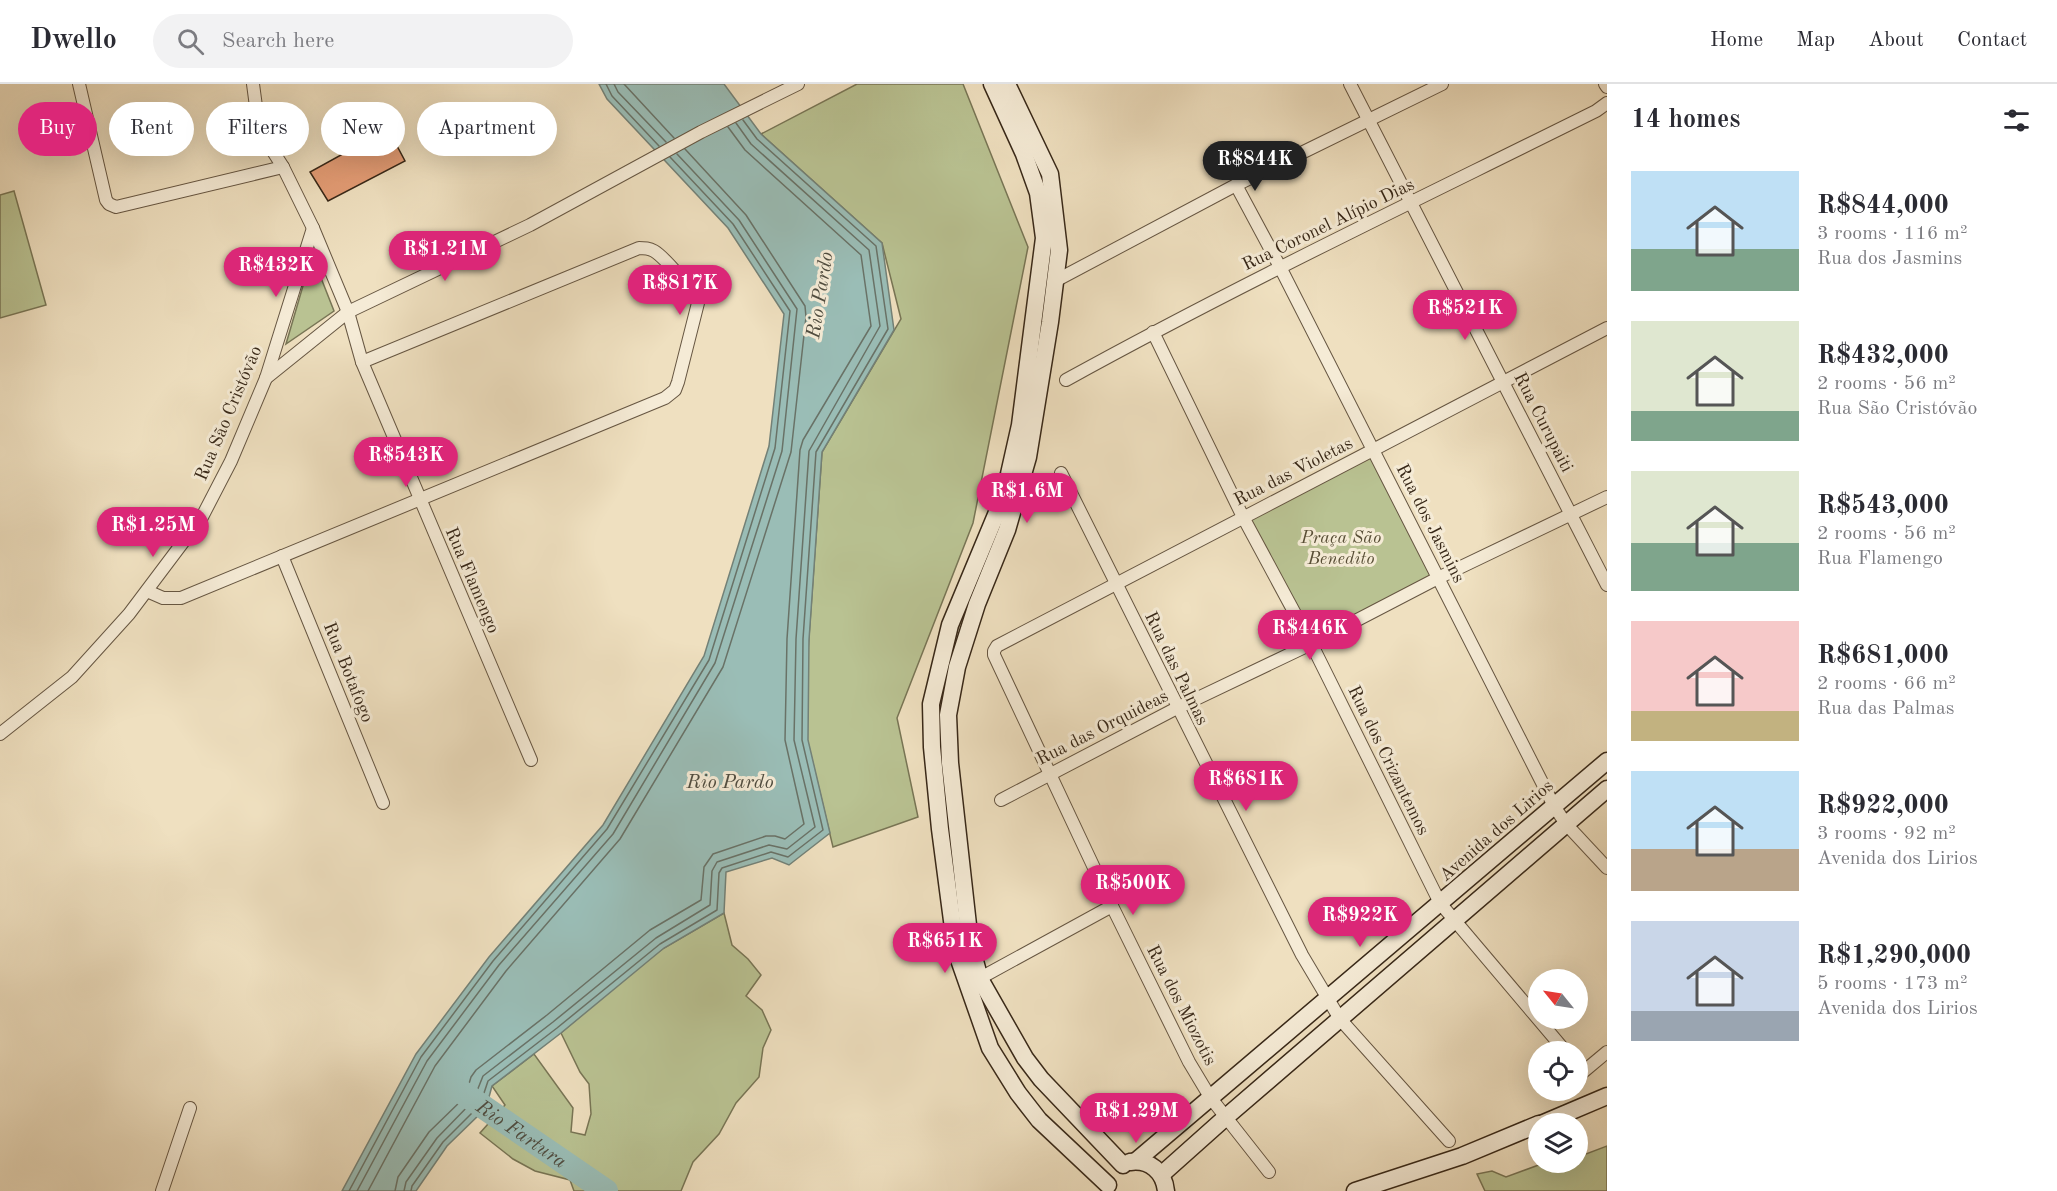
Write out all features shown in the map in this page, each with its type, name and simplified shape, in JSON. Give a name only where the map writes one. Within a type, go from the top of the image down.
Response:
[{"type":"main road","points":[[992,84],[1024,154],[1038,193],[1044,238],[1020,425],[998,510],[950,625],[931,704],[932,747],[956,951],[974,982],[1041,1079],[1129,1163],[1146,1163],[1155,1167],[1164,1183],[1226,1117],[1607,789]]},
{"type":"main road","points":[[1007,84],[1050,174],[1059,250],[1057,280],[1028,457],[1007,530],[977,604],[957,667],[948,715],[950,763],[974,982],[990,1048],[1018,1093],[1039,1120],[1108,1188]]},
{"type":"main road","name":"Avenida dos Lirios","points":[[1108,1188],[1111,1177],[1210,1097],[1607,760]]},
{"type":"main road","points":[[1566,1113],[1607,1096]]},
{"type":"main road","points":[[1355,1191],[1462,1156],[1528,1129]]},
{"type":"street","points":[[79,84],[106,200],[116,207],[283,167]]},
{"type":"street","name":"Rua Flamengo","points":[[253,84],[262,134],[283,167],[313,228],[348,312],[362,362],[531,760]]},
{"type":"street","points":[[266,378],[348,312],[530,225],[701,132],[798,84]]},
{"type":"street","name":"Rua Curupaiti","points":[[1350,84],[1607,585]]},
{"type":"street","points":[[1057,280],[1236,185],[1442,84]]},
{"type":"street","name":"Rua Coronel Alípio Dias","points":[[1066,380],[1153,332],[1596,111],[1607,103]]},
{"type":"street","name":"Rua dos Jasmins","points":[[1236,185],[1554,806],[1566,824],[1607,868]]},
{"type":"street","name":"Rua São Cristóvão","points":[[15,722],[72,678],[129,614],[202,517],[231,461],[266,378],[313,228]]},
{"type":"street","points":[[147,591],[163,598],[181,598],[661,399],[672,393],[678,382],[698,303],[693,291],[655,252],[646,248],[633,250],[362,362]]},
{"type":"street","name":"Rua das Violetas","points":[[997,646],[1504,384],[1607,328]]},
{"type":"street","name":"Rua dos Crizantemos","points":[[1153,332],[1243,517],[1311,644],[1440,903],[1557,1041]]},
{"type":"street","name":"Rua das Palmas","points":[[1060,473],[1302,955],[1340,1019],[1449,1141]]},
{"type":"street","name":"Rua das Orquideas","points":[[1001,800],[1177,708],[1607,497]]},
{"type":"street","name":"Rua Botafogo","points":[[282,556],[383,803]]},
{"type":"street","name":"Rua dos Miozotis","points":[[997,646],[994,655],[1112,906],[1189,1062],[1210,1097],[1269,1172]]},
{"type":"street","points":[[0,728],[15,722]]},
{"type":"street","points":[[0,734],[15,722]]},
{"type":"street","points":[[974,982],[1112,906]]},
{"type":"street","points":[[1588,1064],[1607,1052]]},
{"type":"street","points":[[162,1191],[190,1108]]},
{"type":"green space","points":[[857,84],[963,84],[1028,247],[973,523],[897,718],[918,817],[833,847],[803,722],[822,452],[901,319],[882,243],[761,134]]},
{"type":"green space","points":[[14,191],[46,305],[0,318],[0,195]]},
{"type":"green space","points":[[312,255],[334,311],[286,344]]},
{"type":"green space","name":"Praça São Benedito","points":[[1373,450],[1435,580],[1313,647],[1243,517]]},
{"type":"green space","points":[[724,913],[732,945],[761,975],[746,996],[762,1010],[771,1030],[763,1048],[759,1077],[736,1103],[719,1134],[693,1162],[681,1191],[574,1191],[570,1180],[535,1171],[513,1159],[480,1133],[505,1105],[492,1086],[534,1054],[573,1108],[571,1132],[585,1135],[591,1114],[589,1084],[580,1072],[561,1033],[632,971],[664,948]]},
{"type":"green space","points":[[1607,1146],[1607,1191],[1485,1191],[1477,1174],[1492,1171],[1506,1177],[1528,1169],[1528,1173],[1588,1173],[1588,1153]]},
{"type":"water","name":"Rio Pardo","points":[[599,84],[724,84],[761,134],[882,243],[894,330],[822,452],[809,640],[808,740],[830,833],[789,865],[772,858],[726,872],[724,913],[664,948],[561,1033],[492,1086],[486,1108],[447,1146],[416,1191],[342,1191],[416,1054],[489,957],[603,825],[704,656],[769,446],[784,314],[728,228],[607,99]]},
{"type":"building","points":[[339,156],[402,156],[405,161],[328,201],[310,172]]},
{"type":"waterway","name":"Rio Fartura","points":[[460,1091],[606,1191]]}]
